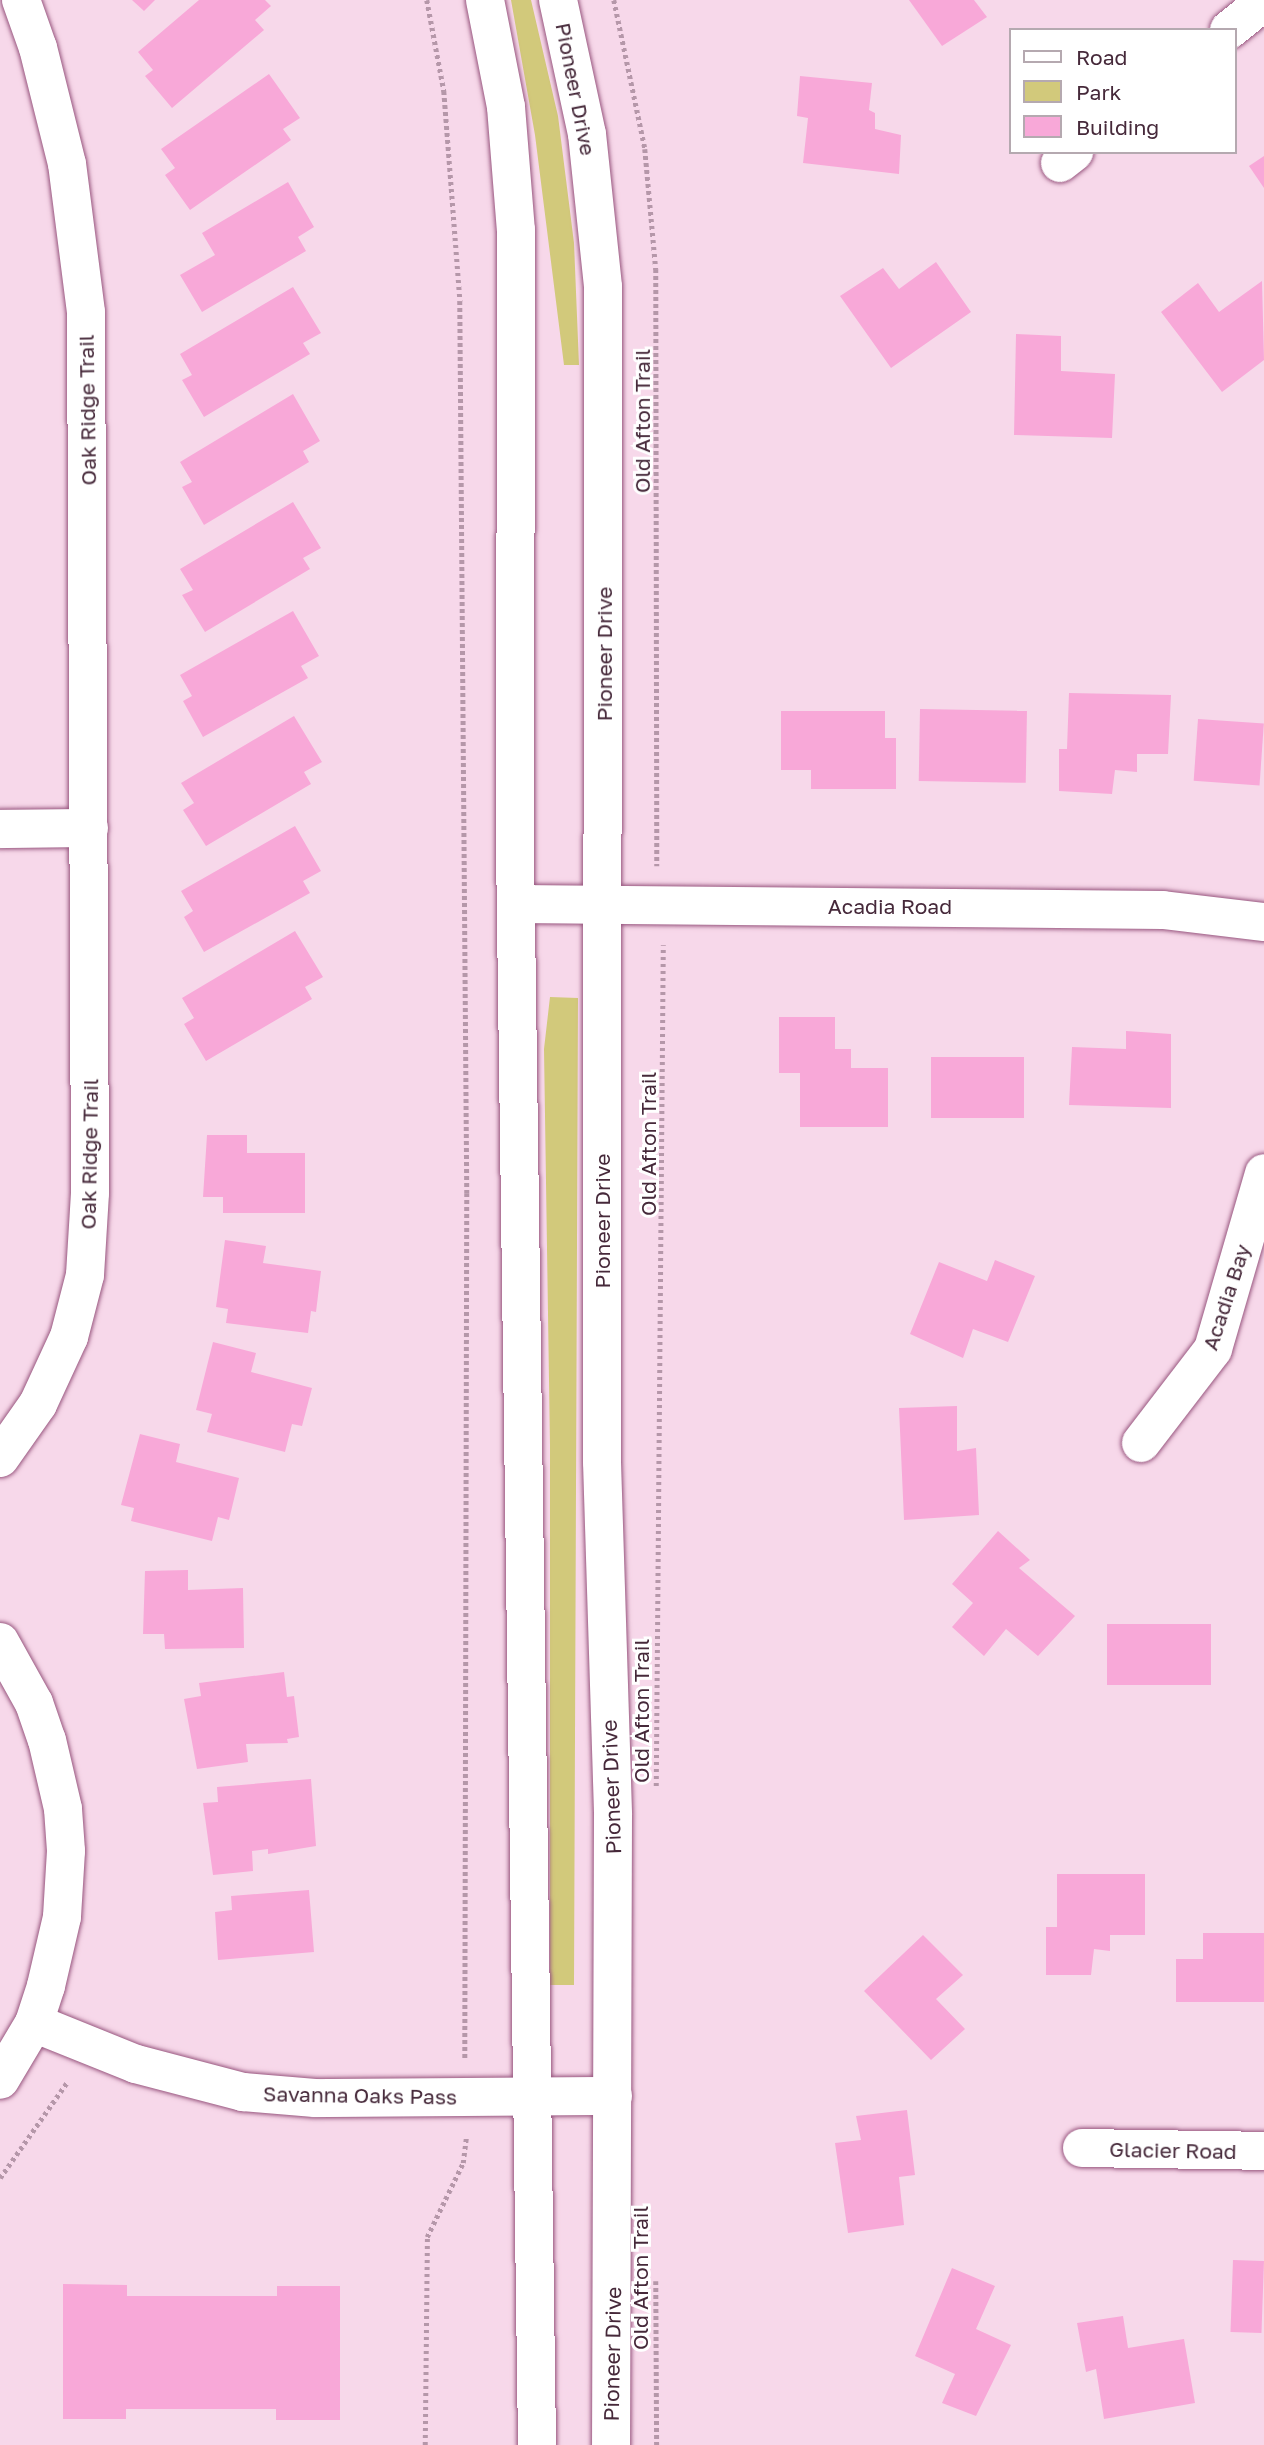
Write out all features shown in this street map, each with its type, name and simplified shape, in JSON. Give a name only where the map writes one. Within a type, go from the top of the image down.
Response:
[{"type":"street","name":"Oak Ridge Trail","points":[[0,1458],[50,1383],[69,1338],[85,1275],[90,1193],[84,279],[58,123],[21,0]]},
{"type":"street","points":[[485,0],[506,107],[516,220],[516,904],[537,2445]]},
{"type":"street","name":"Pioneer Drive","points":[[558,0],[587,134],[601,258],[603,1582],[613,1815],[611,2445]]},
{"type":"street","points":[[1232,28],[1264,2]]},
{"type":"street","points":[[0,829],[89,828]]},
{"type":"street","name":"Acadia Road","points":[[516,904],[1163,910],[1264,922]]},
{"type":"street","name":"Acadia Bay","points":[[1141,1443],[1213,1349],[1264,1173]]},
{"type":"street","points":[[0,1642],[40,1720],[64,1820],[62,1917],[34,2023],[0,2080]]},
{"type":"street","name":"Savanna Oaks Pass","points":[[34,2023],[136,2064],[243,2092],[315,2098],[613,2096]]},
{"type":"street","name":"Glacier Road","points":[[1082,2148],[1264,2151]]},
{"type":"path","points":[[427,0],[444,91],[460,301],[467,1192],[465,2017]]},
{"type":"path","name":"Old Afton Trail","points":[[614,0],[639,112],[655,240],[656,847]]},
{"type":"path","name":"Old Afton Trail","points":[[656,1794],[664,977]]},
{"type":"path","points":[[0,2178],[67,2082]]},
{"type":"path","points":[[425,2445],[427,2237],[463,2163],[466,2145]]},
{"type":"path","name":"Old Afton Trail","points":[[656,2266],[657,2445]]},
{"type":"green space","points":[[511,0],[531,0],[558,116],[574,243],[579,365],[564,365],[535,135]]},
{"type":"green space","points":[[550,997],[578,998],[574,1985],[550,1985],[550,1446],[544,1049]]},
{"type":"building","points":[[132,0],[155,0],[144,11]]},
{"type":"building","points":[[199,0],[265,0],[271,6],[255,20],[264,30],[172,108],[145,76],[153,70],[138,52]]},
{"type":"building","points":[[909,0],[974,0],[987,17],[942,46]]},
{"type":"building","points":[[269,74],[300,118],[283,129],[291,140],[190,210],[165,175],[175,168],[161,149]]},
{"type":"building","points":[[800,76],[872,83],[869,110],[875,113],[875,129],[901,135],[899,174],[803,163],[808,118],[797,116]]},
{"type":"building","points":[[1264,156],[1264,188],[1249,166]]},
{"type":"building","points":[[288,182],[314,227],[298,237],[306,251],[202,312],[180,275],[215,255],[202,233]]},
{"type":"building","points":[[936,262],[971,312],[891,368],[840,296],[883,268],[899,289]]},
{"type":"building","points":[[1262,281],[1264,360],[1222,392],[1161,312],[1198,283],[1219,312]]},
{"type":"building","points":[[293,287],[321,333],[303,343],[310,354],[204,417],[182,380],[192,375],[180,354]]},
{"type":"building","points":[[1016,334],[1061,336],[1061,371],[1115,374],[1112,438],[1014,435]]},
{"type":"building","points":[[293,394],[320,441],[303,451],[309,462],[204,525],[182,487],[192,482],[180,462]]},
{"type":"building","points":[[293,502],[321,548],[303,558],[310,569],[205,632],[182,595],[193,590],[180,569]]},
{"type":"building","points":[[293,611],[319,656],[301,666],[308,678],[203,737],[183,701],[192,696],[180,675]]},
{"type":"building","points":[[1069,693],[1171,695],[1168,754],[1137,754],[1137,772],[1115,770],[1112,794],[1059,791],[1059,749],[1067,749]]},
{"type":"building","points":[[920,709],[1027,711],[1026,783],[919,781]]},
{"type":"building","points":[[781,711],[885,711],[885,738],[896,738],[896,789],[811,789],[811,770],[781,770]]},
{"type":"building","points":[[294,716],[322,762],[304,772],[311,784],[206,846],[183,810],[194,803],[181,783]]},
{"type":"building","points":[[1198,719],[1264,724],[1260,785],[1194,781]]},
{"type":"building","points":[[295,826],[321,871],[303,881],[310,893],[204,952],[184,917],[193,911],[181,891]]},
{"type":"building","points":[[295,931],[323,977],[305,987],[312,999],[206,1061],[184,1024],[194,1018],[182,998]]},
{"type":"building","points":[[779,1017],[835,1017],[835,1049],[851,1049],[851,1068],[888,1068],[888,1127],[800,1127],[800,1073],[779,1073]]},
{"type":"building","points":[[1126,1031],[1171,1034],[1171,1108],[1069,1105],[1072,1047],[1126,1049]]},
{"type":"building","points":[[931,1057],[1024,1057],[1024,1118],[931,1118]]},
{"type":"building","points":[[207,1135],[247,1135],[247,1153],[305,1153],[305,1213],[223,1213],[223,1197],[203,1197]]},
{"type":"building","points":[[225,1240],[266,1246],[263,1263],[321,1271],[316,1312],[311,1311],[308,1333],[226,1323],[228,1309],[216,1307]]},
{"type":"building","points":[[995,1260],[1035,1276],[1008,1342],[973,1329],[963,1358],[910,1334],[939,1262],[987,1281]]},
{"type":"building","points":[[213,1342],[256,1353],[251,1372],[312,1388],[302,1426],[292,1424],[285,1452],[207,1432],[212,1414],[196,1410]]},
{"type":"building","points":[[957,1406],[957,1451],[976,1448],[979,1515],[904,1520],[899,1408]]},
{"type":"building","points":[[140,1434],[180,1444],[176,1462],[239,1478],[229,1520],[218,1517],[212,1541],[131,1521],[134,1508],[121,1505]]},
{"type":"building","points":[[998,1531],[1030,1560],[1019,1568],[1075,1616],[1038,1656],[1006,1629],[984,1656],[952,1627],[973,1603],[952,1584]]},
{"type":"building","points":[[188,1570],[188,1590],[243,1588],[244,1648],[165,1649],[164,1634],[143,1634],[145,1571]]},
{"type":"building","points":[[1107,1624],[1211,1624],[1211,1685],[1107,1685]]},
{"type":"building","points":[[284,1672],[287,1697],[294,1696],[299,1737],[287,1739],[288,1743],[246,1744],[248,1762],[197,1769],[184,1699],[201,1696],[199,1683]]},
{"type":"building","points":[[311,1779],[316,1846],[268,1854],[268,1849],[252,1851],[253,1871],[213,1875],[203,1803],[218,1802],[217,1787]]},
{"type":"building","points":[[1057,1874],[1145,1874],[1145,1935],[1110,1935],[1110,1951],[1094,1949],[1091,1975],[1046,1975],[1046,1927],[1057,1927]]},
{"type":"building","points":[[309,1890],[314,1952],[218,1960],[215,1912],[232,1910],[231,1896]]},
{"type":"building","points":[[1203,1933],[1264,1933],[1264,2002],[1176,2002],[1176,1959],[1203,1959]]},
{"type":"building","points":[[923,1935],[963,1975],[936,1999],[965,2029],[931,2060],[864,1991]]},
{"type":"building","points":[[907,2110],[915,2175],[899,2177],[904,2225],[848,2233],[835,2143],[861,2140],[856,2116]]},
{"type":"building","points":[[1233,2260],[1264,2261],[1261,2333],[1230,2332]]},
{"type":"building","points":[[952,2268],[995,2286],[976,2329],[1011,2345],[976,2416],[942,2403],[955,2374],[915,2356]]},
{"type":"building","points":[[63,2284],[127,2285],[127,2296],[277,2296],[277,2286],[340,2286],[340,2420],[276,2420],[276,2409],[126,2409],[126,2419],[63,2419]]},
{"type":"building","points":[[1123,2316],[1128,2348],[1184,2339],[1195,2403],[1104,2419],[1096,2369],[1086,2372],[1077,2323]]}]
